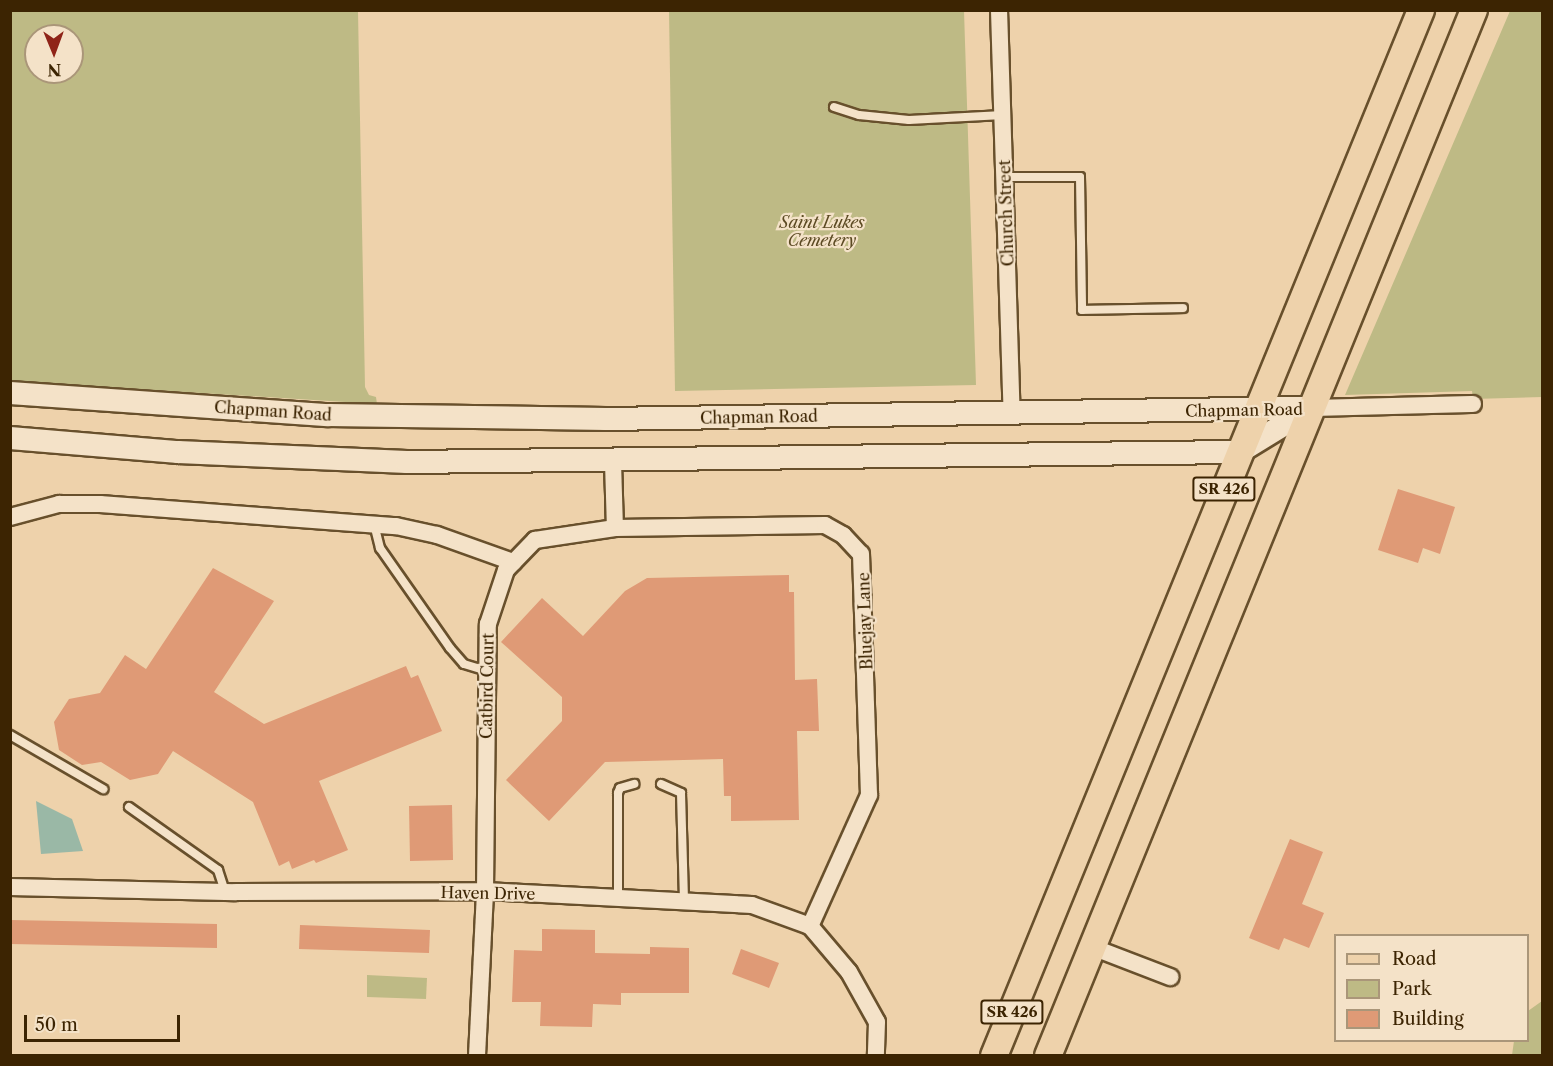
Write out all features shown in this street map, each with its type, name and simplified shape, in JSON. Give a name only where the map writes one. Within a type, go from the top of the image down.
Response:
[{"type":"main road","name":"SR 426","points":[[994,1056],[1421,10]]},
{"type":"main road","name":"SR 426","points":[[1048,1056],[1474,10]]},
{"type":"street","name":"Church Street","points":[[999,10],[1012,415]]},
{"type":"street","name":"Chapman Road","points":[[10,393],[328,416],[606,419],[1012,415],[1311,408]]},
{"type":"street","points":[[1311,408],[1473,404]]},
{"type":"street","name":"Chapman Road","points":[[1239,452],[1311,408]]},
{"type":"street","points":[[10,438],[178,452],[396,462],[613,462],[1239,452]]},
{"type":"street","points":[[613,462],[615,528]]},
{"type":"street","points":[[11,516],[59,504],[100,504],[374,524],[437,535],[513,562]]},
{"type":"street","name":"Bluejay Lane","points":[[615,528],[825,525],[843,535],[861,554],[869,795],[810,926]]},
{"type":"street","name":"Catbird Court","points":[[477,1056],[485,891],[488,624],[506,570],[535,540],[615,528]]},
{"type":"street","name":"Haven Drive","points":[[10,886],[225,892],[485,891],[752,905],[810,926],[849,972],[877,1022],[876,1056]]},
{"type":"street","points":[[1092,947],[1170,977]]},
{"type":"lane","points":[[834,106],[860,115],[909,120],[1003,115]]},
{"type":"lane","points":[[1005,177],[1080,177],[1082,310],[1183,308]]},
{"type":"lane","points":[[374,524],[380,548],[450,648],[464,664],[487,671]]},
{"type":"lane","points":[[10,735],[103,789]]},
{"type":"lane","points":[[618,898],[618,793],[620,788],[634,784]]},
{"type":"lane","points":[[661,784],[681,793],[684,901]]},
{"type":"lane","points":[[129,807],[218,870],[225,892]]},
{"type":"green space","points":[[10,11],[358,11],[365,387],[369,395],[376,397],[377,404],[11,381]]},
{"type":"green space","name":"Saint Lukes Cemetery","points":[[669,11],[964,11],[976,385],[675,391]]},
{"type":"green space","points":[[1510,11],[1542,11],[1542,397],[1473,399],[1472,391],[1345,395]]},
{"type":"green space","points":[[367,975],[427,978],[426,999],[367,997]]},
{"type":"green space","points":[[1542,1001],[1542,1055],[1512,1055],[1514,1042],[1529,1042],[1529,1010]]},
{"type":"shaded area","points":[[36,801],[72,819],[83,851],[41,854]]},
{"type":"building","points":[[1398,489],[1455,507],[1440,554],[1423,548],[1418,563],[1378,550]]},
{"type":"building","points":[[213,568],[274,601],[214,692],[264,724],[406,666],[411,678],[418,675],[442,731],[319,781],[348,850],[316,863],[314,860],[292,869],[289,861],[279,866],[253,802],[173,751],[158,774],[130,780],[101,762],[82,765],[59,750],[54,722],[69,699],[100,693],[125,655],[146,669]]},
{"type":"building","points":[[789,575],[789,592],[794,592],[795,680],[817,679],[819,731],[797,731],[799,820],[731,821],[731,796],[724,796],[723,759],[605,762],[549,821],[506,780],[562,721],[562,697],[501,642],[542,598],[583,636],[625,591],[647,578]]},
{"type":"building","points":[[452,805],[453,860],[410,861],[409,806]]},
{"type":"building","points":[[1290,839],[1323,852],[1302,904],[1324,913],[1309,948],[1284,938],[1279,950],[1249,938]]},
{"type":"building","points":[[10,920],[217,924],[217,948],[10,944]]},
{"type":"building","points":[[300,925],[430,930],[429,953],[299,949]]},
{"type":"building","points":[[542,929],[595,930],[595,953],[650,954],[650,947],[689,948],[689,993],[621,993],[621,1005],[593,1004],[592,1027],[540,1026],[541,1002],[512,1002],[514,950],[542,951]]},
{"type":"building","points":[[741,949],[779,963],[769,988],[732,974]]}]
